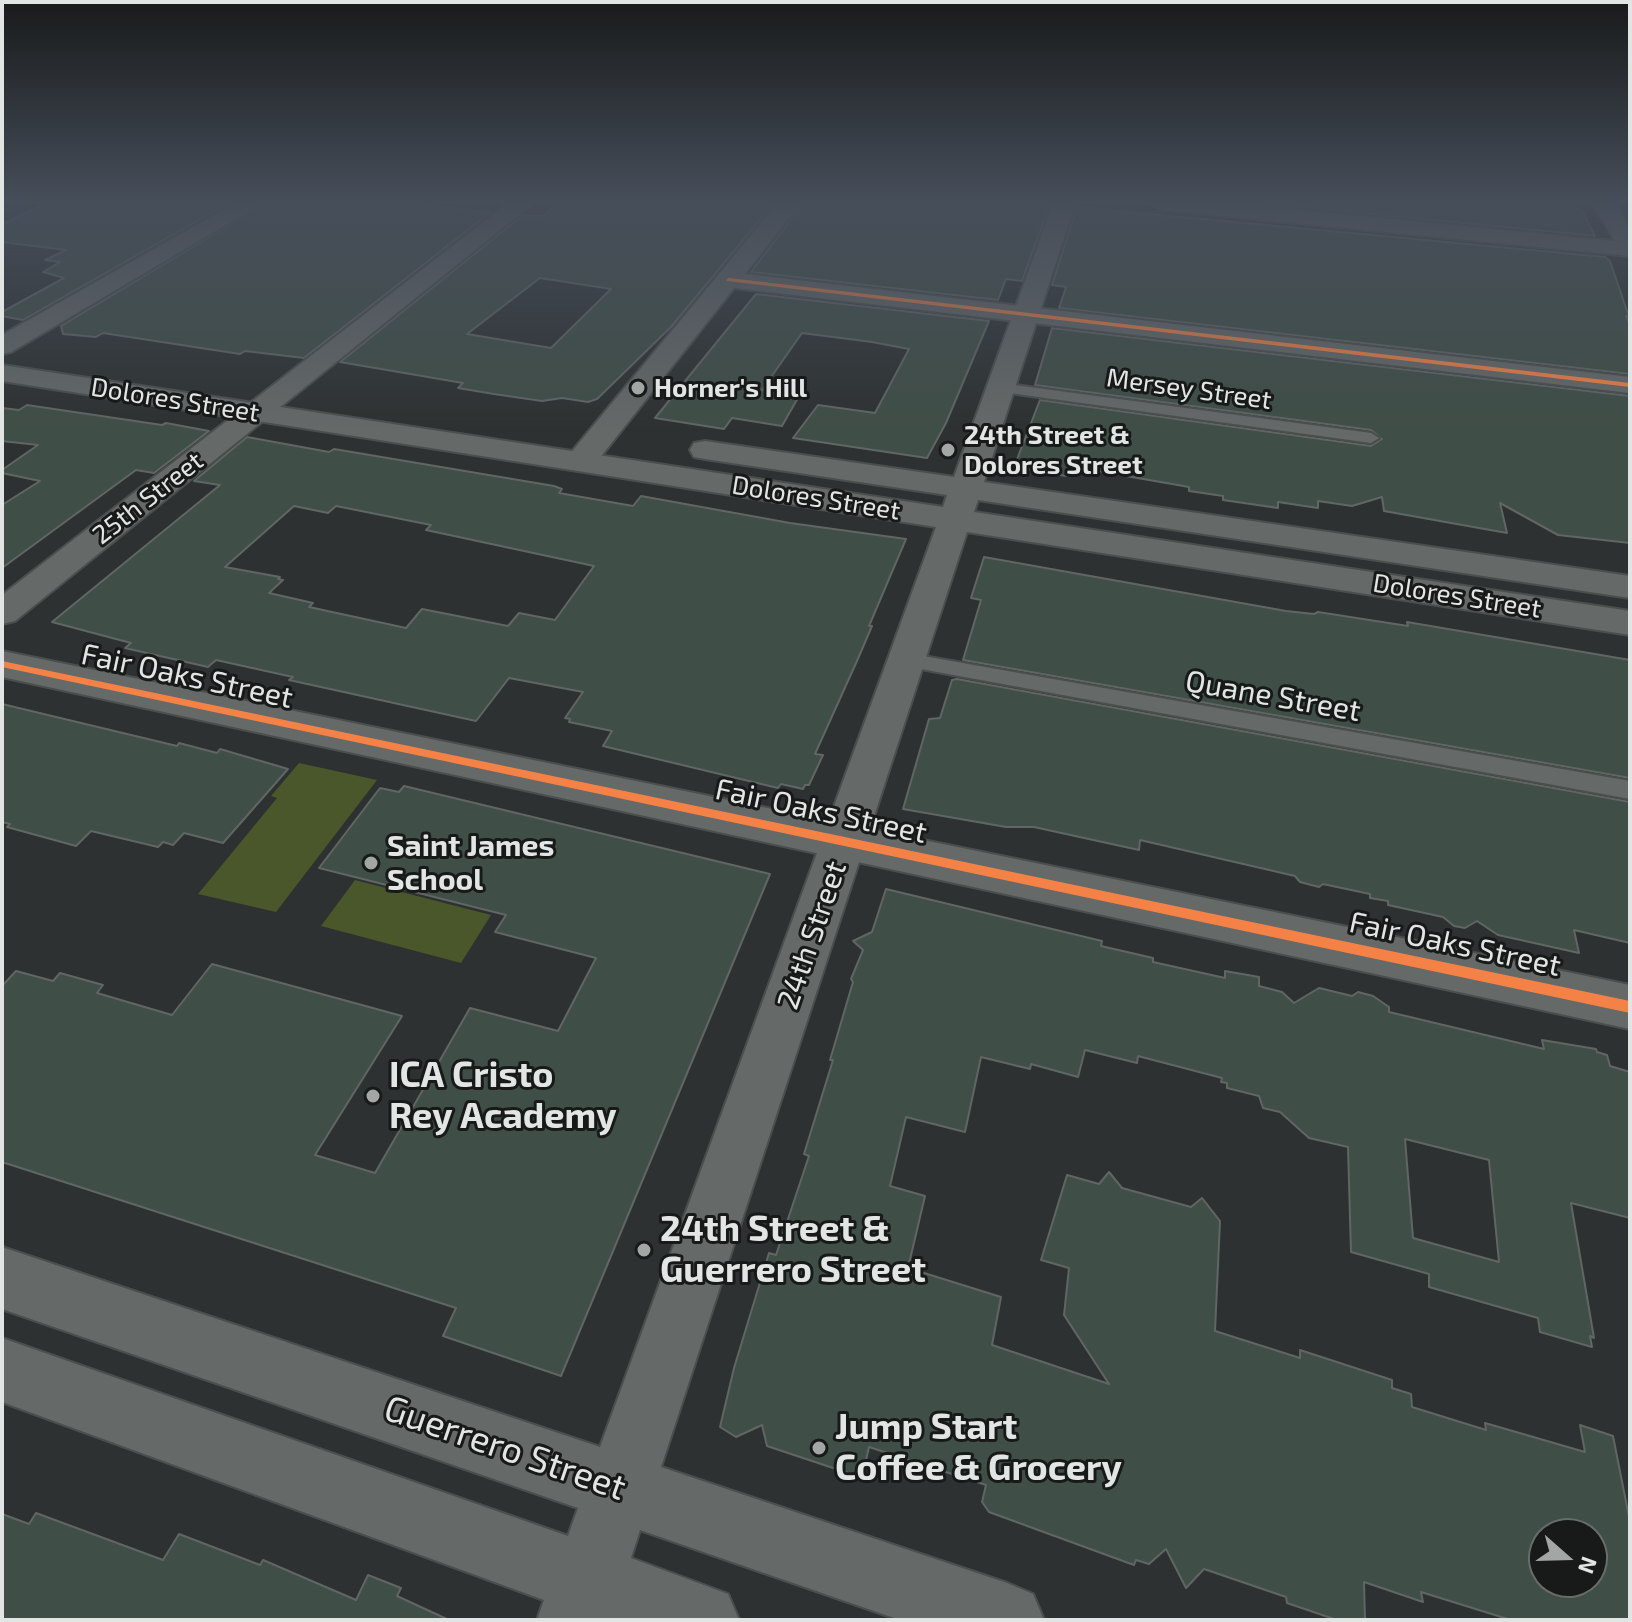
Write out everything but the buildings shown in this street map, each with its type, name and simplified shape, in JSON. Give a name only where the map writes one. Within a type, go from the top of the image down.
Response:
[{"type":"street","points":[[2,346],[118,280]]},
{"type":"street","name":"25th Street","points":[[2,613],[425,280]]},
{"type":"street","points":[[580,462],[729,280],[1630,385]]},
{"type":"street","name":"24th Street","points":[[582,1599],[1038,280]]},
{"type":"street","name":"Dolores Street","points":[[2,346],[321,393]]},
{"type":"street","name":"Dolores Street","points":[[2,373],[580,462],[960,504],[1630,587]]},
{"type":"street","points":[[571,430],[634,440]]},
{"type":"street","name":"Dolores Street","points":[[681,447],[960,504],[1630,623]]},
{"type":"street","name":"Fair Oaks Street","points":[[2,664],[1630,1007]]},
{"type":"street","name":"Guerrero Street","points":[[2,1278],[1007,1620]]},
{"type":"street","points":[[2,1370],[582,1599],[702,1620]]},
{"type":"lane","name":"Mersey Street","points":[[1000,388],[1371,438]]},
{"type":"lane","name":"Quane Street","points":[[906,660],[1630,790]]},
{"type":"green space","points":[[299,763],[377,780],[276,912],[198,894],[277,798],[271,796]]},
{"type":"green space","points":[[355,880],[491,915],[461,963],[321,926]]},
{"type":"cycle path","points":[[729,280],[1630,385]]},
{"type":"cycle path","points":[[2,664],[1630,1007]]},
{"type":"place","name":"Horner's Hill","points":[[638,388]]},
{"type":"place","name":"24th Street & Dolores Street","points":[[948,450]]},
{"type":"place","name":"Saint James School","points":[[371,863]]},
{"type":"place","name":"ICA Cristo Rey Academy","points":[[373,1096]]},
{"type":"place","name":"24th Street & Guerrero Street","points":[[644,1250]]},
{"type":"place","name":"Jump Start Coffee & Grocery","points":[[819,1448]]}]
